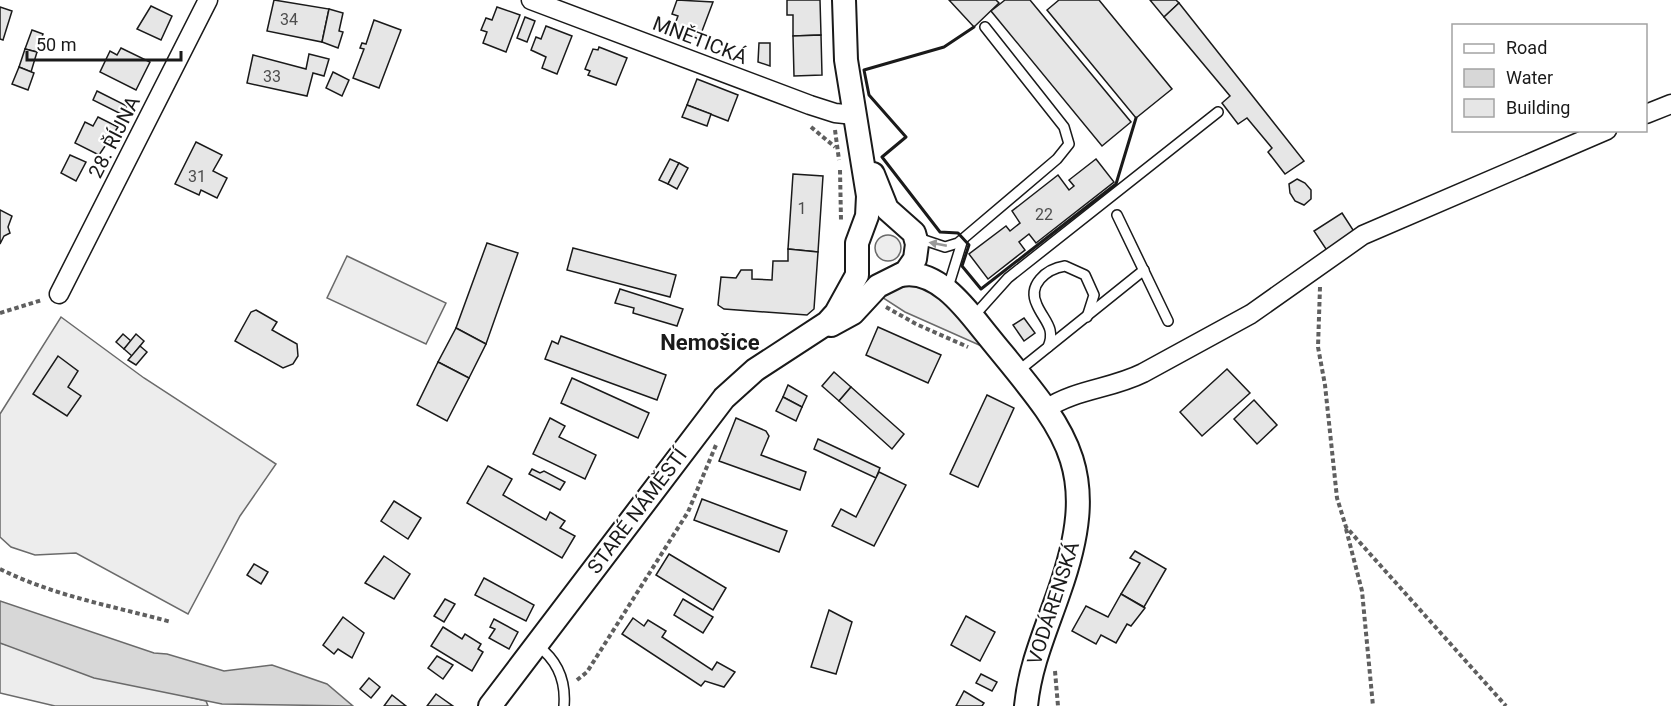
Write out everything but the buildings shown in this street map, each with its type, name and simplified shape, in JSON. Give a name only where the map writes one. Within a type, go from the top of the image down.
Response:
[{"type":"street","name":"28. ŘÍJNA","points":[[59,294],[208,0]]},
{"type":"street","name":"MNĚTICKÁ","points":[[531,0],[835,113],[856,126]]},
{"type":"street","points":[[844,0],[846,60],[856,126],[884,203],[911,231]]},
{"type":"street","points":[[1647,114],[1671,104]]},
{"type":"street","name":"STARÉ NÁMĚSTÍ","points":[[490,706],[724,398],[755,370],[832,318],[850,292],[857,275],[859,245],[868,208],[856,126]]},
{"type":"street","points":[[1046,409],[1073,394],[1126,381],[1251,314],[1363,235],[1602,132]]},
{"type":"street","points":[[898,276],[875,276],[863,266],[859,245],[869,223],[878,219],[893,218],[911,231]]},
{"type":"street","name":"STARÉ NÁMĚSTÍ","points":[[804,338],[853,313],[882,283],[898,276],[915,259],[911,231]]},
{"type":"street","name":"VODÁRENSKÁ","points":[[911,231],[923,254],[950,281],[973,316],[1046,409],[1060,430],[1074,463],[1078,488],[1078,516],[1069,563],[1034,658],[1026,706]]},
{"type":"street","name":"VODÁRENSKÁ","points":[[898,276],[914,274],[934,282],[973,316]]},
{"type":"lane","points":[[911,231],[927,242],[945,246],[963,239],[1058,159],[1069,144],[1064,127],[985,27]]},
{"type":"lane","points":[[973,316],[1008,278],[1218,112]]},
{"type":"lane","points":[[1117,215],[1168,321]]},
{"type":"lane","points":[[950,281],[963,239]]},
{"type":"lane","points":[[1048,347],[1051,330],[1034,298],[1037,285],[1045,274],[1065,266],[1085,275],[1094,295],[1087,316]]},
{"type":"lane","points":[[1017,372],[1144,270]]},
{"type":"lane","points":[[536,644],[553,659],[564,690],[564,706]]},
{"type":"path","points":[[1320,265],[1318,347],[1325,385],[1337,498],[1362,591],[1373,706]]},
{"type":"path","points":[[0,313],[59,294]]},
{"type":"path","points":[[869,296],[916,324],[986,354],[999,349]]},
{"type":"path","points":[[564,690],[587,672],[688,512],[721,435]]},
{"type":"path","points":[[1346,527],[1506,706]]},
{"type":"path","points":[[0,569],[81,600],[171,622]]},
{"type":"shaded area","points":[[888,235],[897,239],[901,248],[897,257],[888,261],[879,257],[875,248],[879,239]]},
{"type":"shaded area","points":[[347,256],[446,303],[426,344],[327,298]]},
{"type":"shaded area","points":[[903,284],[934,289],[986,348],[905,312],[877,294]]},
{"type":"shaded area","points":[[61,317],[144,378],[276,464],[240,516],[188,614],[76,553],[35,555],[11,547],[0,537],[0,414]]},
{"type":"shaded area","points":[[0,643],[156,689],[206,701],[208,706],[55,706],[0,693]]},
{"type":"water","points":[[0,601],[154,653],[167,654],[224,671],[272,665],[327,684],[353,706],[222,704],[94,678],[0,643]]},
{"type":"wall","points":[[974,27],[944,47],[864,70],[869,95],[906,137],[882,157],[940,232],[958,233],[969,245],[962,266],[981,289],[1116,184],[1136,118]]},
{"type":"district","name":"Nemošice","points":[[710,342]]}]
